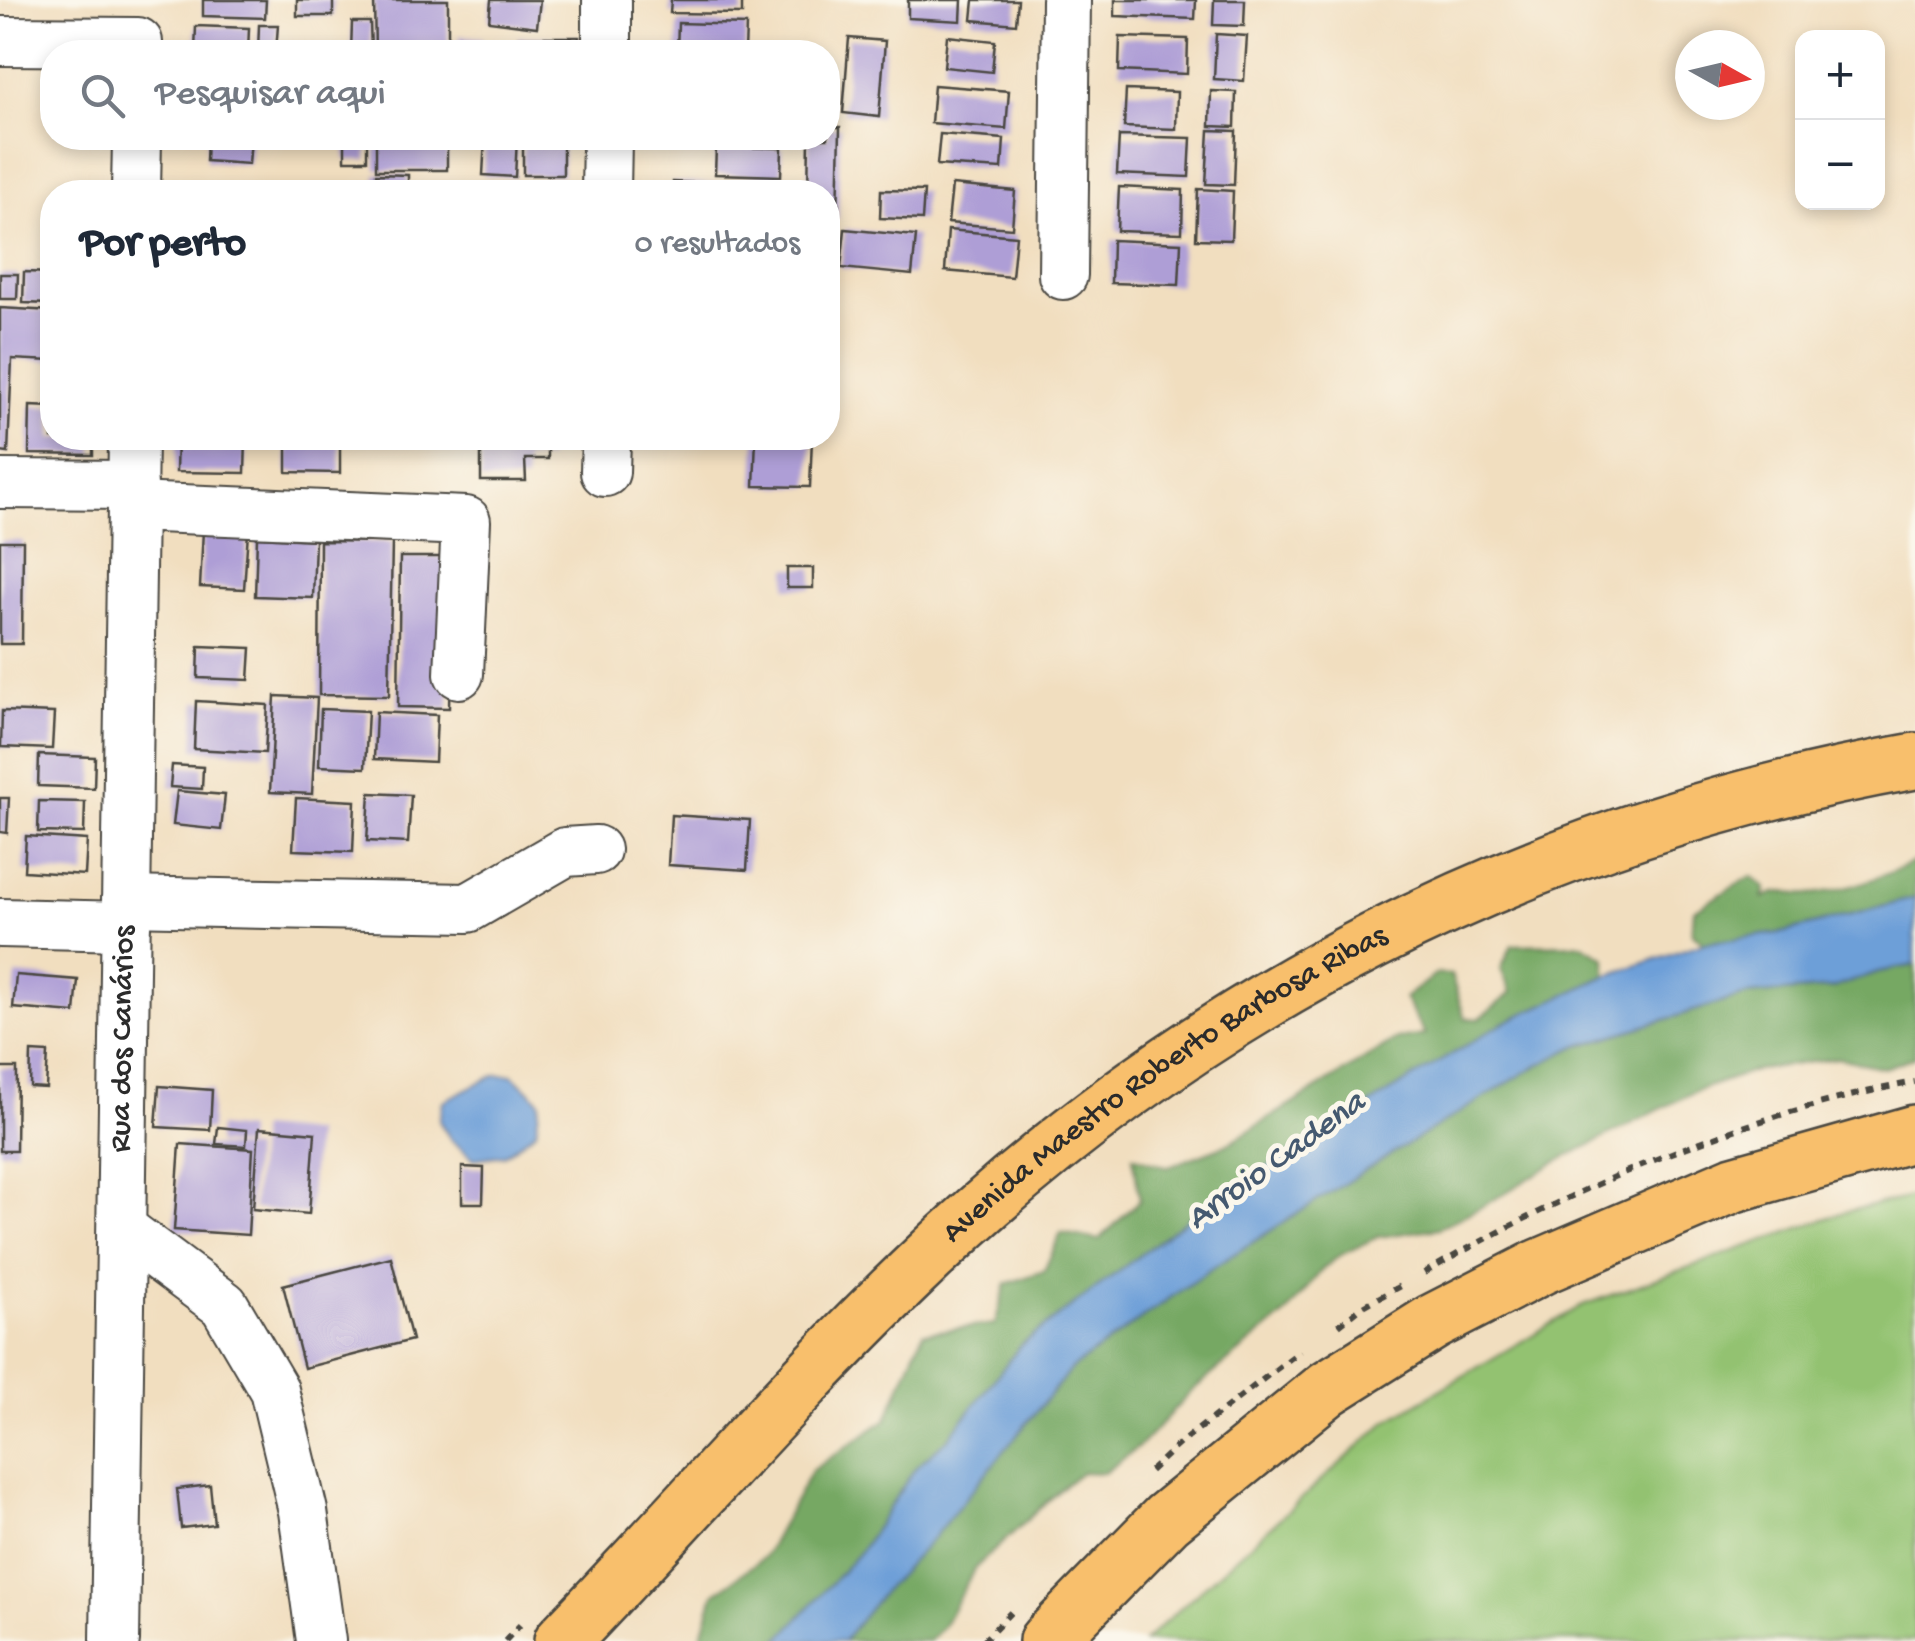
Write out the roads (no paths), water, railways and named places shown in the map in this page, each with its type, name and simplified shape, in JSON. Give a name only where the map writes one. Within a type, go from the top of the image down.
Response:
[{"type":"main road","name":"Avenida Maestro Roberto Barbosa Ribas","points":[[562,1641],[912,1273],[1007,1186],[1166,1061],[1358,947],[1498,881],[1738,799],[1834,775],[1915,761]]},
{"type":"main road","points":[[1046,1641],[1181,1507],[1328,1388],[1433,1322],[1540,1267],[1734,1184],[1915,1134]]},
{"type":"street","points":[[607,0],[607,40]]},
{"type":"street","points":[[1063,275],[1066,0]]},
{"type":"street","points":[[0,41],[138,31]]},
{"type":"street","points":[[136,180],[137,150]]},
{"type":"street","points":[[606,150],[606,180]]},
{"type":"street","name":"Rua dos Canários","points":[[115,1641],[133,450]]},
{"type":"street","points":[[0,484],[466,521],[459,674]]},
{"type":"street","points":[[0,924],[126,913],[468,908],[564,852],[596,850]]},
{"type":"street","points":[[122,1228],[224,1305],[274,1390],[302,1511],[322,1641]]},
{"type":"water","name":"Arroio Cadena","points":[[1915,898],[1915,965],[1878,972],[1833,988],[1746,995],[1572,1048],[1524,1073],[1209,1270],[1071,1369],[843,1641],[778,1641],[859,1553],[916,1467],[949,1438],[1021,1345],[1202,1208],[1501,1024],[1606,976],[1703,943],[1786,932]]},
{"type":"water","points":[[495,1075],[513,1075],[540,1101],[536,1131],[504,1155],[474,1159],[451,1140],[439,1121],[443,1101]]}]
